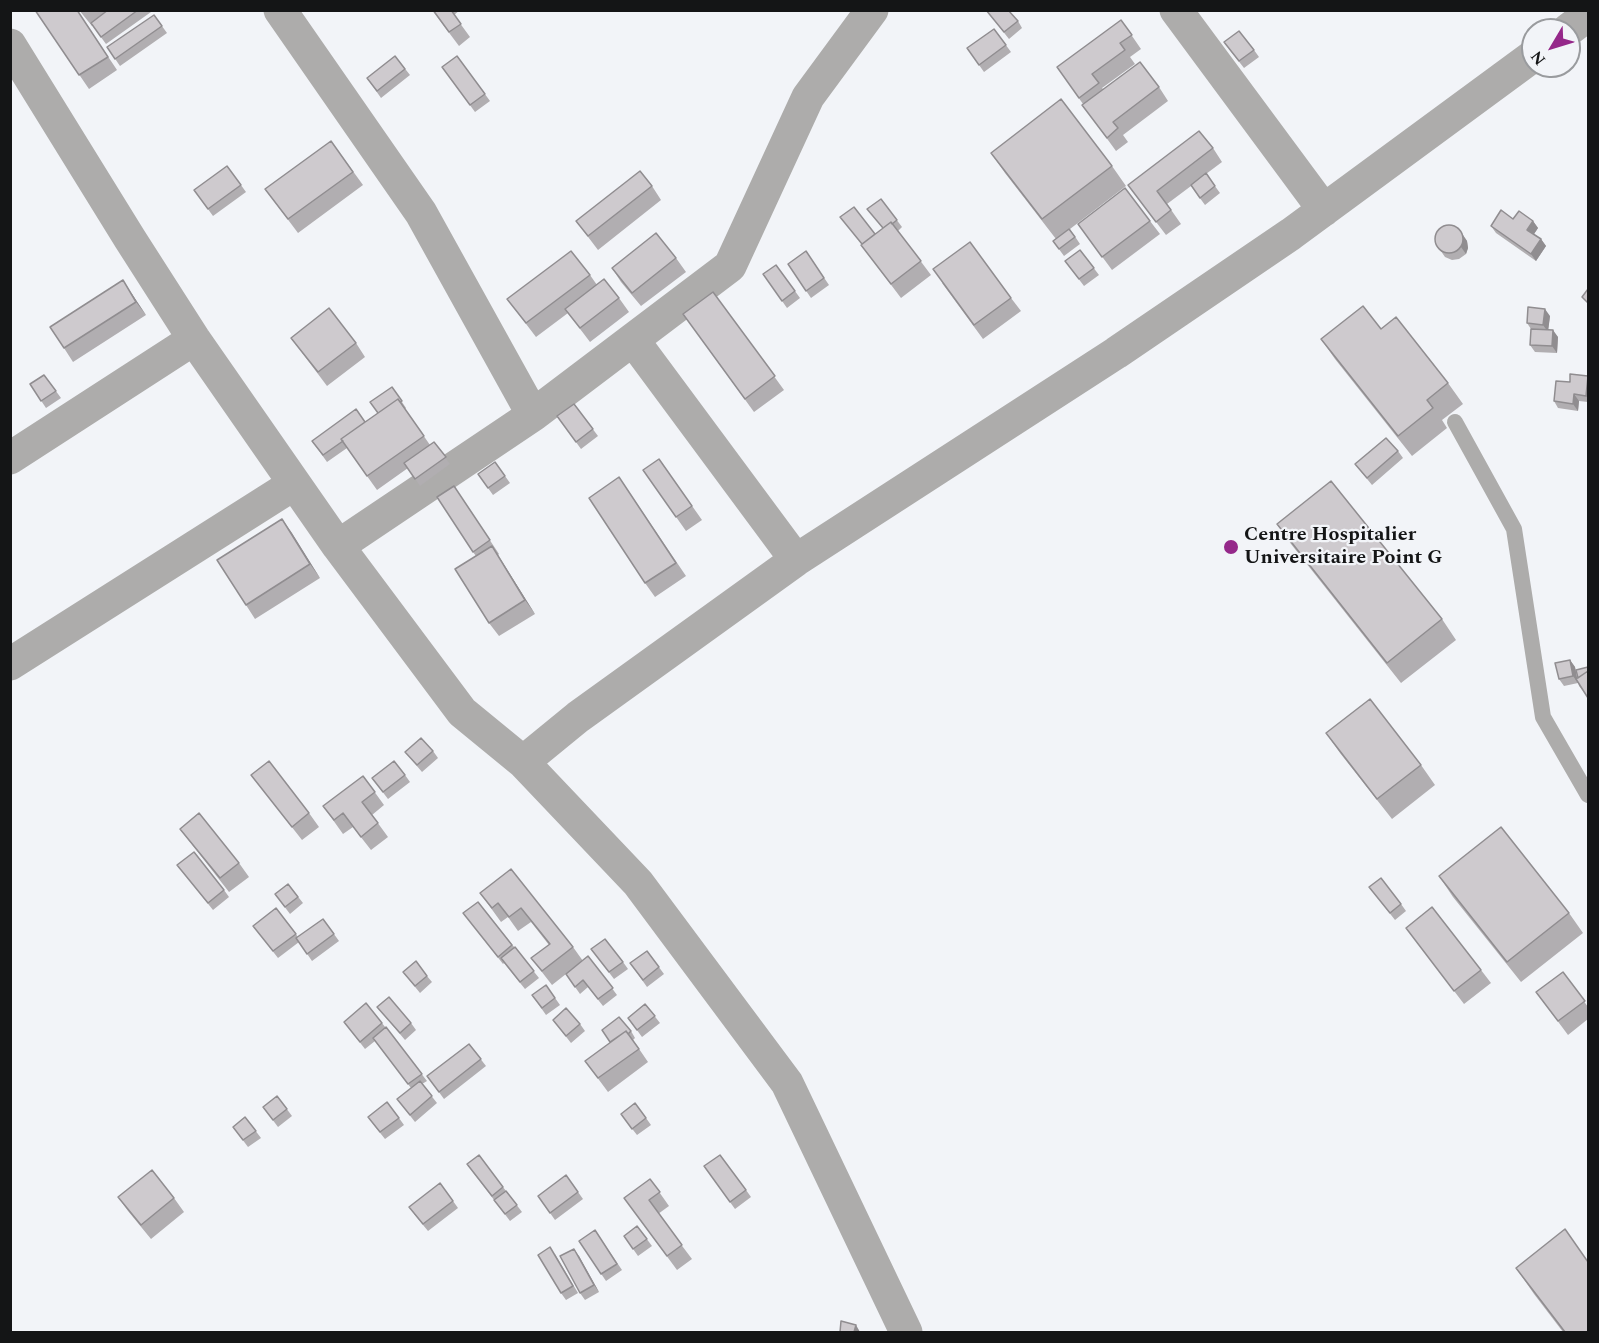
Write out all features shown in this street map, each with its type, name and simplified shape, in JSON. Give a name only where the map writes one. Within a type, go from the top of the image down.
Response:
[{"type":"street","points":[[280,10],[421,213],[533,415]]},
{"type":"street","points":[[338,546],[533,415],[730,266],[808,97],[872,10]]},
{"type":"street","points":[[1176,10],[1324,210]]},
{"type":"street","points":[[10,45],[194,339],[338,546],[462,712],[523,762],[638,883],[786,1083],[906,1332]]},
{"type":"street","points":[[523,762],[578,717],[796,560],[1116,353],[1324,210],[1521,65]]},
{"type":"street","points":[[10,458],[194,339]]},
{"type":"street","points":[[633,340],[796,560]]},
{"type":"street","points":[[10,664],[294,484]]},
{"type":"lane","points":[[1455,422],[1514,529],[1544,717],[1588,795]]},
{"type":"building","points":[[35,10],[77,10],[108,57],[79,75]]},
{"type":"building","points":[[108,10],[138,10],[101,37],[91,23]]},
{"type":"building","points":[[433,10],[451,10],[461,24],[449,32]]},
{"type":"building","points":[[986,10],[1008,10],[1018,21],[1004,32]]},
{"type":"building","points":[[154,15],[162,26],[115,59],[107,47]]},
{"type":"building","points":[[1121,20],[1132,35],[1120,43],[1125,50],[1092,74],[1099,83],[1079,98],[1057,67]]},
{"type":"building","points":[[994,29],[1006,45],[979,65],[967,48]]},
{"type":"building","points":[[1239,31],[1254,50],[1239,61],[1224,42]]},
{"type":"building","points":[[395,56],[405,69],[377,91],[367,78]]},
{"type":"building","points":[[457,56],[485,94],[470,105],[442,67]]},
{"type":"building","points":[[1140,62],[1159,87],[1113,122],[1118,128],[1107,138],[1082,105]]},
{"type":"building","points":[[1061,99],[1112,166],[1042,219],[991,153]]},
{"type":"building","points":[[1199,131],[1213,148],[1157,191],[1171,210],[1156,222],[1128,185]]},
{"type":"building","points":[[331,141],[353,172],[288,219],[265,189]]},
{"type":"building","points":[[227,166],[241,185],[208,209],[194,190]]},
{"type":"building","points":[[640,171],[652,186],[588,236],[576,221]]},
{"type":"building","points":[[1206,173],[1215,186],[1200,198],[1191,185]]},
{"type":"building","points":[[1125,188],[1150,221],[1102,257],[1078,224]]},
{"type":"building","points":[[881,199],[897,220],[883,228],[867,209]]},
{"type":"building","points":[[854,207],[875,234],[862,244],[840,217]]},
{"type":"building","points":[[1501,210],[1513,219],[1519,211],[1533,221],[1527,230],[1541,239],[1531,254],[1491,226]]},
{"type":"building","points":[[891,222],[921,261],[891,284],[861,245]]},
{"type":"building","points":[[1449,225],[1459,229],[1463,239],[1459,249],[1449,253],[1439,249],[1435,239],[1439,229]]},
{"type":"building","points":[[1069,229],[1075,237],[1059,249],[1053,241]]},
{"type":"building","points":[[656,233],[676,258],[632,293],[612,268]]},
{"type":"building","points":[[970,242],[1011,298],[974,325],[933,269]]},
{"type":"building","points":[[1080,250],[1094,268],[1079,279],[1065,261]]},
{"type":"building","points":[[571,251],[590,275],[526,323],[507,299]]},
{"type":"building","points":[[806,251],[824,278],[806,291],[788,264]]},
{"type":"building","points":[[776,265],[795,291],[782,301],[763,274]]},
{"type":"building","points":[[604,279],[619,298],[580,328],[565,309]]},
{"type":"building","points":[[123,280],[136,302],[64,348],[50,327]]},
{"type":"building","points":[[1588,289],[1588,303],[1582,297]]},
{"type":"building","points":[[713,292],[775,376],[745,399],[683,314]]},
{"type":"building","points":[[1363,306],[1381,329],[1396,317],[1448,383],[1427,400],[1433,408],[1398,436],[1321,339]]},
{"type":"building","points":[[1528,307],[1545,309],[1543,325],[1527,323]]},
{"type":"building","points":[[329,308],[356,343],[318,372],[291,338]]},
{"type":"building","points":[[1531,329],[1553,330],[1552,346],[1530,345]]},
{"type":"building","points":[[1570,374],[1588,376],[1586,396],[1574,394],[1573,404],[1554,401],[1556,381],[1570,382]]},
{"type":"building","points":[[44,375],[56,391],[41,401],[30,384]]},
{"type":"building","points":[[392,387],[402,401],[398,399],[378,413],[370,402]]},
{"type":"building","points":[[398,399],[424,436],[367,476],[341,439]]},
{"type":"building","points":[[574,404],[593,429],[576,442],[557,416]]},
{"type":"building","points":[[356,409],[365,422],[323,455],[312,441]]},
{"type":"building","points":[[1386,438],[1398,451],[1367,478],[1355,464]]},
{"type":"building","points":[[434,442],[446,457],[415,479],[404,463]]},
{"type":"building","points":[[659,459],[692,506],[676,517],[643,470]]},
{"type":"building","points":[[495,462],[505,476],[488,488],[478,474]]},
{"type":"building","points":[[619,477],[676,563],[645,583],[589,498]]},
{"type":"building","points":[[1331,481],[1442,619],[1387,663],[1277,524]]},
{"type":"building","points":[[454,486],[490,540],[473,552],[437,497]]},
{"type":"building","points":[[282,519],[310,564],[246,605],[217,560]]},
{"type":"building","points":[[492,546],[525,600],[489,623],[455,569]]},
{"type":"building","points":[[1570,660],[1573,676],[1559,679],[1555,663]]},
{"type":"building","points":[[1588,667],[1588,671],[1578,678],[1576,670]]},
{"type":"building","points":[[1588,671],[1588,698],[1576,679]]},
{"type":"building","points":[[1370,699],[1421,765],[1377,799],[1326,733]]},
{"type":"building","points":[[421,738],[433,751],[417,765],[405,752]]},
{"type":"building","points":[[269,761],[309,813],[292,827],[251,775]]},
{"type":"building","points":[[394,761],[405,775],[383,792],[372,778]]},
{"type":"building","points":[[363,776],[375,792],[362,802],[378,823],[361,837],[343,813],[334,820],[323,806]]},
{"type":"building","points":[[199,813],[239,863],[220,878],[180,829]]},
{"type":"building","points":[[1501,827],[1569,913],[1507,962],[1439,876]]},
{"type":"building","points":[[194,852],[224,890],[208,903],[177,865]]},
{"type":"building","points":[[511,869],[573,947],[542,971],[531,958],[550,944],[521,908],[509,917],[498,903],[492,908],[480,893]]},
{"type":"building","points":[[1381,878],[1401,904],[1390,913],[1369,887]]},
{"type":"building","points":[[288,884],[298,897],[285,907],[275,894]]},
{"type":"building","points":[[478,902],[512,945],[498,957],[463,913]]},
{"type":"building","points":[[1432,907],[1481,970],[1454,991],[1406,928]]},
{"type":"building","points":[[276,908],[296,934],[273,951],[253,926]]},
{"type":"building","points":[[323,919],[334,934],[307,954],[296,938]]},
{"type":"building","points":[[605,939],[623,962],[609,972],[591,949]]},
{"type":"building","points":[[515,947],[534,971],[520,982],[501,958]]},
{"type":"building","points":[[647,951],[659,967],[643,980],[630,963]]},
{"type":"building","points":[[588,956],[613,988],[598,999],[583,980],[575,987],[566,974]]},
{"type":"building","points":[[416,961],[427,976],[415,986],[403,972]]},
{"type":"building","points":[[1563,972],[1585,1001],[1558,1021],[1536,992]]},
{"type":"building","points":[[546,985],[555,998],[542,1008],[532,995]]},
{"type":"building","points":[[389,997],[411,1023],[400,1033],[377,1007]]},
{"type":"building","points":[[366,1003],[382,1023],[360,1042],[344,1022]]},
{"type":"building","points":[[645,1004],[655,1016],[637,1030],[628,1018]]},
{"type":"building","points":[[566,1008],[580,1024],[566,1036],[553,1020]]},
{"type":"building","points":[[619,1017],[631,1031],[628,1034],[626,1031],[610,1042],[602,1030]]},
{"type":"building","points":[[386,1027],[422,1074],[408,1084],[373,1038]]},
{"type":"building","points":[[626,1031],[639,1049],[598,1078],[585,1061]]},
{"type":"building","points":[[469,1044],[481,1059],[439,1092],[427,1076]]},
{"type":"building","points":[[420,1081],[432,1096],[410,1115],[397,1099]]},
{"type":"building","points":[[277,1096],[287,1109],[273,1120],[263,1107]]},
{"type":"building","points":[[387,1102],[399,1118],[380,1132],[368,1117]]},
{"type":"building","points":[[635,1103],[646,1118],[632,1129],[621,1114]]},
{"type":"building","points":[[245,1117],[256,1131],[243,1140],[233,1127]]},
{"type":"building","points":[[479,1155],[503,1187],[492,1196],[467,1164]]},
{"type":"building","points":[[720,1155],[746,1190],[730,1202],[704,1166]]},
{"type":"building","points":[[152,1170],[174,1198],[141,1225],[118,1197]]},
{"type":"building","points":[[566,1175],[578,1192],[550,1213],[538,1196]]},
{"type":"building","points":[[650,1179],[660,1192],[649,1200],[682,1245],[667,1256],[624,1198]]},
{"type":"building","points":[[440,1183],[453,1201],[423,1224],[409,1207]]},
{"type":"building","points":[[506,1191],[517,1205],[505,1214],[494,1200]]},
{"type":"building","points":[[637,1226],[647,1239],[633,1249],[624,1236]]},
{"type":"building","points":[[1565,1229],[1588,1262],[1588,1332],[1565,1332],[1516,1268]]},
{"type":"building","points":[[595,1230],[617,1264],[601,1274],[579,1241]]},
{"type":"building","points":[[550,1247],[573,1286],[561,1293],[538,1255]]},
{"type":"building","points":[[574,1249],[594,1285],[580,1293],[560,1256]]},
{"type":"building","points":[[841,1321],[856,1325],[854,1332],[840,1332]]},
{"type":"place","name":"Centre Hospitalier Universitaire Point G","points":[[1231,547]]}]
